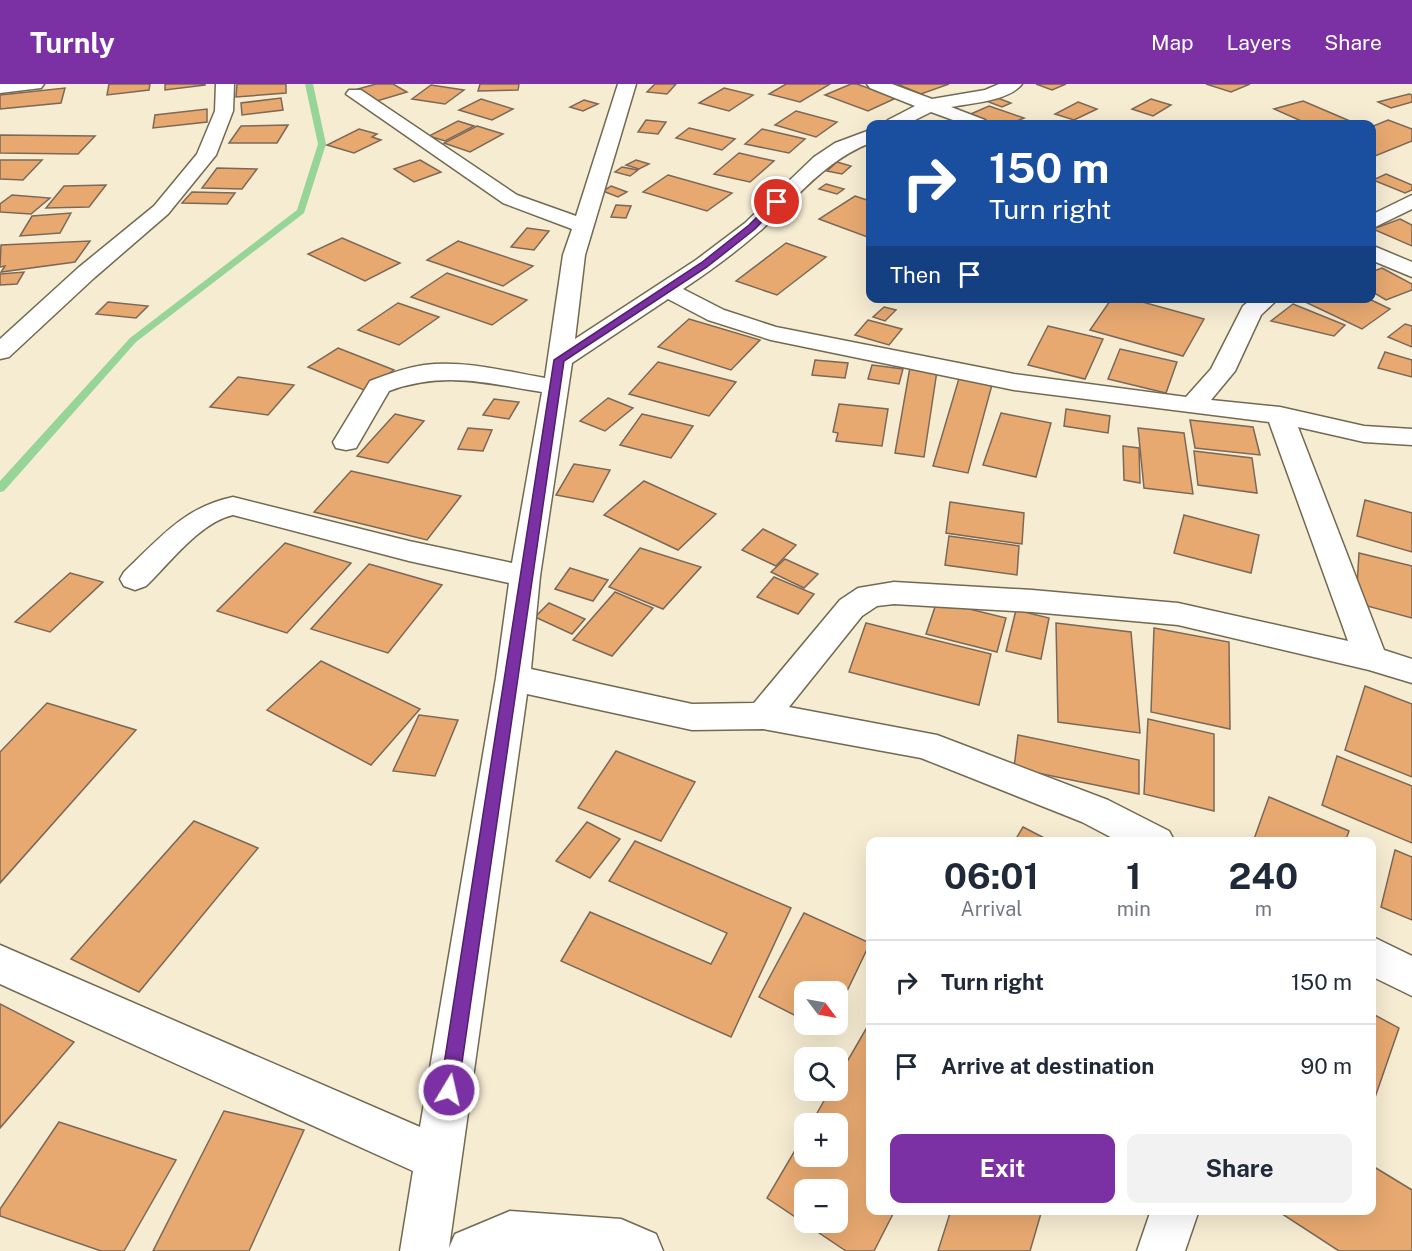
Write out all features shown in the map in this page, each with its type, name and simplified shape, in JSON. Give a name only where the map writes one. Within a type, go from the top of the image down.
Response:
[{"type":"street","points":[[0,88],[35,84]]},
{"type":"street","points":[[0,352],[86,273],[161,210],[206,155],[224,111],[225,84]]},
{"type":"street","points":[[424,1251],[513,678],[525,576],[558,374],[574,255],[626,84]]},
{"type":"street","points":[[876,84],[969,120]]},
{"type":"street","points":[[902,120],[930,105],[989,94],[1013,84]]},
{"type":"street","points":[[355,94],[510,199],[584,226]]},
{"type":"street","points":[[346,442],[379,386],[406,376],[432,372],[558,374],[752,227],[821,161],[842,147],[866,138]]},
{"type":"street","points":[[1376,220],[1412,201]]},
{"type":"street","points":[[1376,254],[1412,270]]},
{"type":"street","points":[[668,290],[716,315],[771,333],[1014,382],[1280,415],[1364,434],[1412,437]]},
{"type":"street","points":[[1193,406],[1222,371],[1251,311],[1261,303]]},
{"type":"street","points":[[1280,415],[1371,658]]},
{"type":"street","points":[[135,579],[203,516],[222,507],[233,506],[525,576]]},
{"type":"street","points":[[763,716],[850,608],[869,596],[894,593],[1032,601],[1178,614],[1371,658],[1412,671]]},
{"type":"street","points":[[513,678],[692,717],[763,716],[926,746],[1095,811],[1146,837]]},
{"type":"street","points":[[1376,958],[1412,977]]},
{"type":"street","points":[[0,964],[439,1159]]},
{"type":"street","points":[[1161,1251],[1172,1215]]},
{"type":"street","points":[[472,1251],[510,1235],[621,1243],[639,1251]]},
{"type":"building","points":[[109,84],[150,84],[149,90],[107,95]]},
{"type":"building","points":[[165,84],[205,84],[205,85],[165,90]]},
{"type":"building","points":[[237,84],[286,84],[286,93],[236,97]]},
{"type":"building","points":[[376,84],[393,84],[407,92],[377,101],[358,89]]},
{"type":"building","points":[[480,84],[519,84],[518,90],[478,91]]},
{"type":"building","points":[[655,84],[676,84],[667,94],[647,92]]},
{"type":"building","points":[[786,84],[830,84],[800,102],[769,94]]},
{"type":"building","points":[[851,84],[896,98],[868,111],[825,95]]},
{"type":"building","points":[[897,84],[949,84],[921,94]]},
{"type":"building","points":[[1036,84],[1066,84],[1052,90]]},
{"type":"building","points":[[1206,84],[1250,84],[1231,92]]},
{"type":"building","points":[[431,85],[464,90],[445,104],[412,99]]},
{"type":"building","points":[[65,88],[61,103],[0,109],[0,95]]},
{"type":"building","points":[[724,88],[753,95],[729,111],[699,103]]},
{"type":"building","points":[[1412,95],[1412,102],[1391,108],[1378,102]]},
{"type":"building","points":[[995,97],[1011,103],[1002,107],[986,101]]},
{"type":"building","points":[[281,98],[283,110],[242,115],[241,103]]},
{"type":"building","points":[[481,99],[513,109],[492,120],[459,110]]},
{"type":"building","points":[[1151,99],[1171,105],[1153,116],[1132,109]]},
{"type":"building","points":[[584,100],[598,104],[583,111],[570,107]]},
{"type":"building","points":[[1303,101],[1348,120],[1299,120],[1274,109]]},
{"type":"building","points":[[1078,102],[1097,109],[1074,120],[1055,114]]},
{"type":"building","points":[[989,106],[1024,118],[977,120],[966,116]]},
{"type":"building","points":[[207,109],[207,122],[153,128],[155,115]]},
{"type":"building","points":[[796,111],[837,122],[816,137],[775,125]]},
{"type":"building","points":[[646,120],[666,122],[658,134],[638,132]]},
{"type":"building","points":[[1388,120],[1412,129],[1412,141],[1376,156],[1376,125]]},
{"type":"building","points":[[458,121],[474,126],[445,141],[429,136]]},
{"type":"building","points":[[288,125],[277,143],[229,143],[241,126]]},
{"type":"building","points":[[477,126],[503,134],[470,152],[444,143]]},
{"type":"building","points":[[689,128],[735,139],[722,150],[676,138]]},
{"type":"building","points":[[359,129],[377,134],[372,137],[381,140],[354,153],[327,145]]},
{"type":"building","points":[[762,129],[805,139],[789,153],[745,144]]},
{"type":"building","points":[[0,135],[95,136],[78,154],[0,153]]},
{"type":"building","points":[[739,153],[774,161],[750,182],[714,174]]},
{"type":"building","points":[[0,160],[42,160],[23,180],[0,179]]},
{"type":"building","points":[[420,160],[441,172],[414,182],[394,169]]},
{"type":"building","points":[[636,160],[649,164],[639,169],[626,165]]},
{"type":"building","points":[[837,162],[851,166],[842,174],[827,171]]},
{"type":"building","points":[[622,167],[638,170],[630,176],[615,172]]},
{"type":"building","points":[[217,168],[257,169],[242,189],[202,188]]},
{"type":"building","points":[[1386,174],[1412,185],[1412,190],[1405,193],[1376,181],[1376,179]]},
{"type":"building","points":[[668,175],[732,193],[707,211],[643,192]]},
{"type":"building","points":[[826,184],[844,189],[837,194],[819,189]]},
{"type":"building","points":[[106,185],[89,207],[46,208],[64,186]]},
{"type":"building","points":[[611,186],[627,192],[618,197],[603,191]]},
{"type":"building","points":[[192,192],[235,193],[227,204],[182,203]]},
{"type":"building","points":[[12,195],[50,198],[31,214],[0,212],[0,204]]},
{"type":"building","points":[[855,196],[866,200],[866,237],[819,219]]},
{"type":"building","points":[[616,205],[631,206],[626,218],[611,217]]},
{"type":"building","points":[[71,213],[60,233],[20,236],[32,216]]},
{"type":"building","points":[[1400,219],[1412,225],[1412,246],[1376,230],[1376,228]]},
{"type":"building","points":[[527,228],[549,231],[534,250],[511,247]]},
{"type":"building","points":[[342,238],[400,263],[365,281],[308,254]]},
{"type":"building","points":[[90,241],[75,262],[1,272],[5,266],[0,267],[1,245]]},
{"type":"building","points":[[458,241],[533,266],[503,286],[427,260]]},
{"type":"building","points":[[786,243],[826,257],[777,295],[736,281]]},
{"type":"building","points":[[1382,268],[1412,284],[1412,290],[1386,300],[1376,294],[1376,270]]},
{"type":"building","points":[[24,272],[17,284],[0,285],[0,274]]},
{"type":"building","points":[[447,273],[527,300],[492,325],[411,297]]},
{"type":"building","points":[[108,302],[148,306],[136,318],[96,314]]},
{"type":"building","points":[[1376,302],[1390,309],[1362,329],[1307,303]]},
{"type":"building","points":[[398,303],[439,317],[399,345],[358,330]]},
{"type":"building","points":[[1109,303],[1146,303],[1204,319],[1183,356],[1090,330]]},
{"type":"building","points":[[1293,304],[1345,325],[1334,336],[1271,321]]},
{"type":"building","points":[[884,307],[896,310],[885,321],[873,317]]},
{"type":"building","points":[[689,319],[760,340],[731,370],[658,347]]},
{"type":"building","points":[[868,320],[902,329],[889,345],[855,335]]},
{"type":"building","points":[[1405,324],[1412,326],[1412,347],[1388,337]]},
{"type":"building","points":[[1048,326],[1103,339],[1085,379],[1028,365]]},
{"type":"building","points":[[338,348],[394,370],[364,390],[308,367]]},
{"type":"building","points":[[1120,349],[1177,362],[1166,393],[1108,379]]},
{"type":"building","points":[[1385,352],[1412,360],[1412,377],[1378,368]]},
{"type":"building","points":[[815,360],[848,363],[845,378],[812,375]]},
{"type":"building","points":[[658,362],[736,382],[709,416],[629,394]]},
{"type":"building","points":[[872,365],[903,369],[899,384],[868,379]]},
{"type":"building","points":[[910,367],[937,371],[924,457],[895,453]]},
{"type":"building","points":[[960,375],[993,381],[968,473],[933,466]]},
{"type":"building","points":[[238,377],[294,385],[268,415],[210,407]]},
{"type":"building","points":[[608,398],[633,408],[605,431],[580,421]]},
{"type":"building","points":[[494,399],[519,402],[509,419],[483,415]]},
{"type":"building","points":[[839,404],[888,409],[882,446],[836,441],[838,433],[833,432]]},
{"type":"building","points":[[1066,409],[1110,416],[1108,433],[1064,426]]},
{"type":"building","points":[[1001,413],[1051,423],[1036,477],[983,465]]},
{"type":"building","points":[[395,414],[424,421],[388,463],[357,456]]},
{"type":"building","points":[[642,414],[693,426],[671,458],[620,445]]},
{"type":"building","points":[[1190,420],[1253,427],[1260,455],[1195,448]]},
{"type":"building","points":[[468,428],[492,430],[483,451],[458,449]]},
{"type":"building","points":[[1138,428],[1184,433],[1193,494],[1144,488]]},
{"type":"building","points":[[1123,446],[1139,448],[1140,483],[1124,480]]},
{"type":"building","points":[[1194,451],[1252,458],[1257,493],[1198,485]]},
{"type":"building","points":[[574,464],[610,470],[593,502],[556,495]]},
{"type":"building","points":[[351,471],[461,496],[427,540],[314,512]]},
{"type":"building","points":[[644,481],[716,514],[678,550],[604,515]]},
{"type":"building","points":[[1365,500],[1412,513],[1412,552],[1357,536]]},
{"type":"building","points":[[950,502],[1024,513],[1022,544],[946,533]]},
{"type":"building","points":[[1184,515],[1259,535],[1251,573],[1174,553]]},
{"type":"building","points":[[763,529],[796,545],[776,566],[742,550]]},
{"type":"building","points":[[949,536],[1019,546],[1017,575],[945,565]]},
{"type":"building","points":[[285,543],[351,563],[287,633],[217,611]]},
{"type":"building","points":[[640,548],[701,567],[663,609],[609,587]]},
{"type":"building","points":[[1359,553],[1412,566],[1412,618],[1356,603]]},
{"type":"building","points":[[785,559],[818,574],[804,588],[771,572]]},
{"type":"building","points":[[369,564],[442,585],[388,653],[311,629]]},
{"type":"building","points":[[570,568],[608,580],[593,601],[555,589]]},
{"type":"building","points":[[70,573],[103,582],[50,632],[15,622]]},
{"type":"building","points":[[774,577],[814,594],[798,614],[757,597]]},
{"type":"building","points":[[615,592],[653,608],[612,656],[573,640]]},
{"type":"building","points":[[937,601],[1006,618],[997,652],[926,634]]},
{"type":"building","points":[[549,603],[585,619],[572,634],[535,617]]},
{"type":"building","points":[[1016,610],[1049,618],[1041,659],[1006,651]]},
{"type":"building","points":[[866,623],[991,654],[979,705],[849,672]]},
{"type":"building","points":[[1056,623],[1131,632],[1140,733],[1058,722]]},
{"type":"building","points":[[1154,628],[1229,642],[1230,729],[1151,712]]},
{"type":"building","points":[[321,661],[420,709],[371,765],[267,710]]},
{"type":"building","points":[[1365,686],[1412,704],[1412,777],[1345,750]]},
{"type":"building","points":[[47,703],[136,730],[0,883],[0,752]]},
{"type":"building","points":[[419,715],[458,720],[435,776],[393,771]]},
{"type":"building","points":[[1148,719],[1214,734],[1214,811],[1144,794]]},
{"type":"building","points":[[1018,735],[1139,760],[1139,794],[1014,768]]},
{"type":"building","points":[[616,751],[695,782],[661,841],[578,808]]},
{"type":"building","points":[[1337,756],[1412,786],[1412,843],[1322,805]]},
{"type":"building","points":[[1269,797],[1349,831],[1347,837],[1255,837]]},
{"type":"building","points":[[194,821],[258,848],[139,992],[71,959]]},
{"type":"building","points":[[587,822],[620,839],[590,878],[556,861]]},
{"type":"building","points":[[1023,827],[1042,837],[1017,837]]},
{"type":"building","points":[[635,841],[791,908],[731,1037],[561,961],[590,912],[711,964],[727,933],[609,881]]},
{"type":"building","points":[[1395,850],[1412,857],[1412,920],[1381,907]]},
{"type":"building","points":[[804,913],[866,941],[866,951],[848,989],[848,981],[794,981],[794,1015],[759,997]]},
{"type":"building","points":[[0,1004],[74,1042],[0,1128]]},
{"type":"building","points":[[1376,1016],[1399,1028],[1376,1095]]},
{"type":"building","points":[[866,1029],[866,1215],[892,1215],[874,1251],[846,1251],[819,1233],[848,1233],[848,1179],[794,1179],[794,1216],[767,1198],[794,1152],[794,1167],[848,1167],[848,1113],[817,1113],[824,1101],[848,1101],[848,1060]]},
{"type":"building","points":[[224,1111],[304,1130],[249,1251],[153,1251]]},
{"type":"building","points":[[59,1122],[176,1160],[124,1251],[101,1251],[0,1216],[0,1209]]},
{"type":"building","points":[[1376,1168],[1412,1190],[1412,1251],[1339,1251],[1284,1215],[1376,1215]]},
{"type":"building","points":[[949,1215],[1041,1215],[1030,1251],[938,1251]]},
{"type":"waterway","points":[[0,488],[133,340],[301,211],[322,144],[309,84]]},
{"type":"route","points":[[449,1090],[513,678],[525,576],[559,360],[704,265],[752,227],[777,202]]}]
